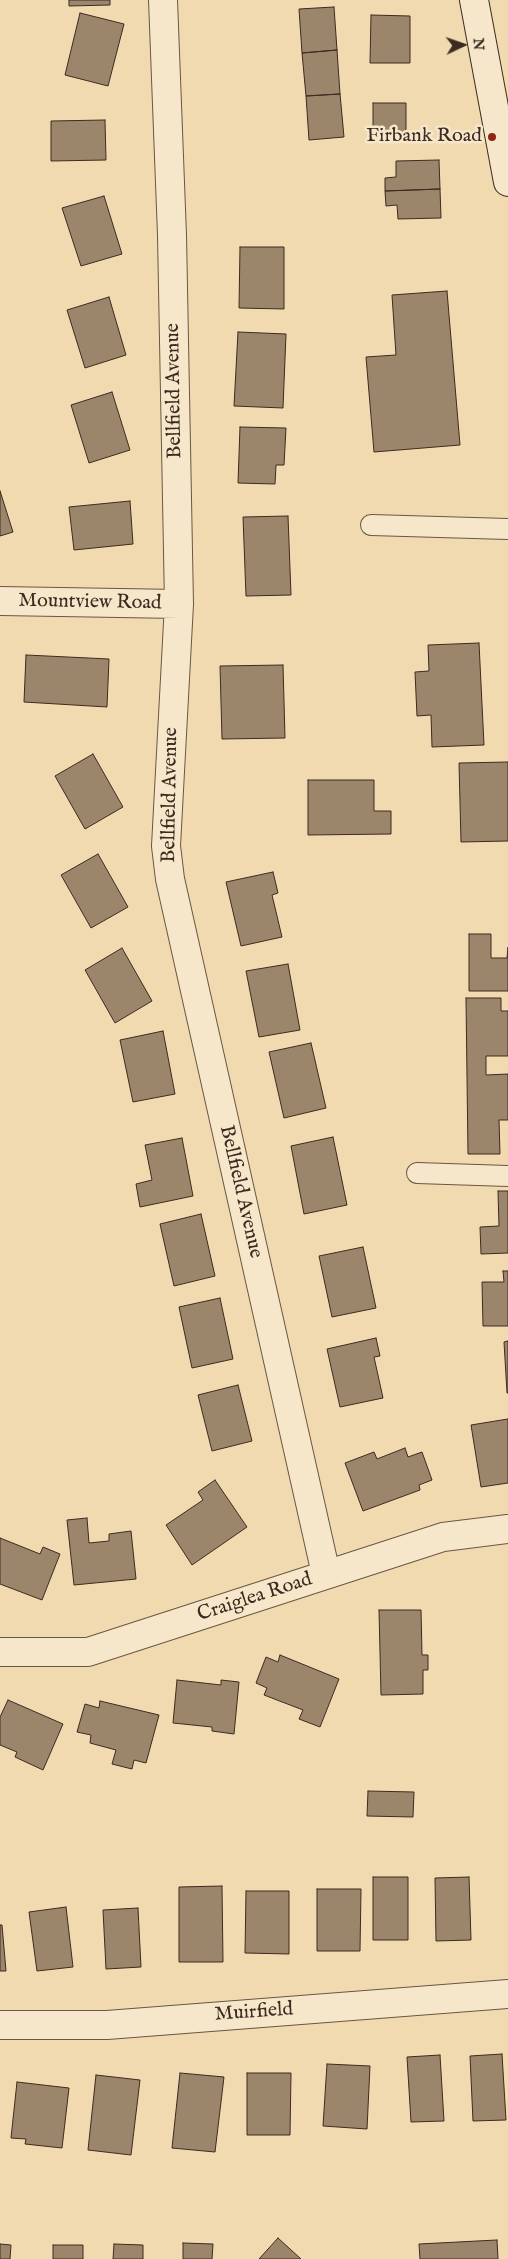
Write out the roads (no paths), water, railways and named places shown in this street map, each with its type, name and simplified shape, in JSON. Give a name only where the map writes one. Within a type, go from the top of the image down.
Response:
[{"type":"street","name":"Bellfield Avenue","points":[[164,0],[172,234],[179,604],[166,846],[170,879],[326,1574]]},
{"type":"street","points":[[474,0],[508,182]]},
{"type":"street","name":"Mountview Road","points":[[0,601],[179,604]]},
{"type":"street","name":"Craiglea Road","points":[[0,1652],[88,1652],[443,1537],[508,1529]]},
{"type":"street","name":"Muirfield","points":[[0,2025],[106,2025],[508,1994]]},
{"type":"lane","points":[[371,525],[508,529]]},
{"type":"lane","points":[[417,1173],[508,1176]]},
{"type":"place","name":"Firbank Road","points":[[492,137]]}]
